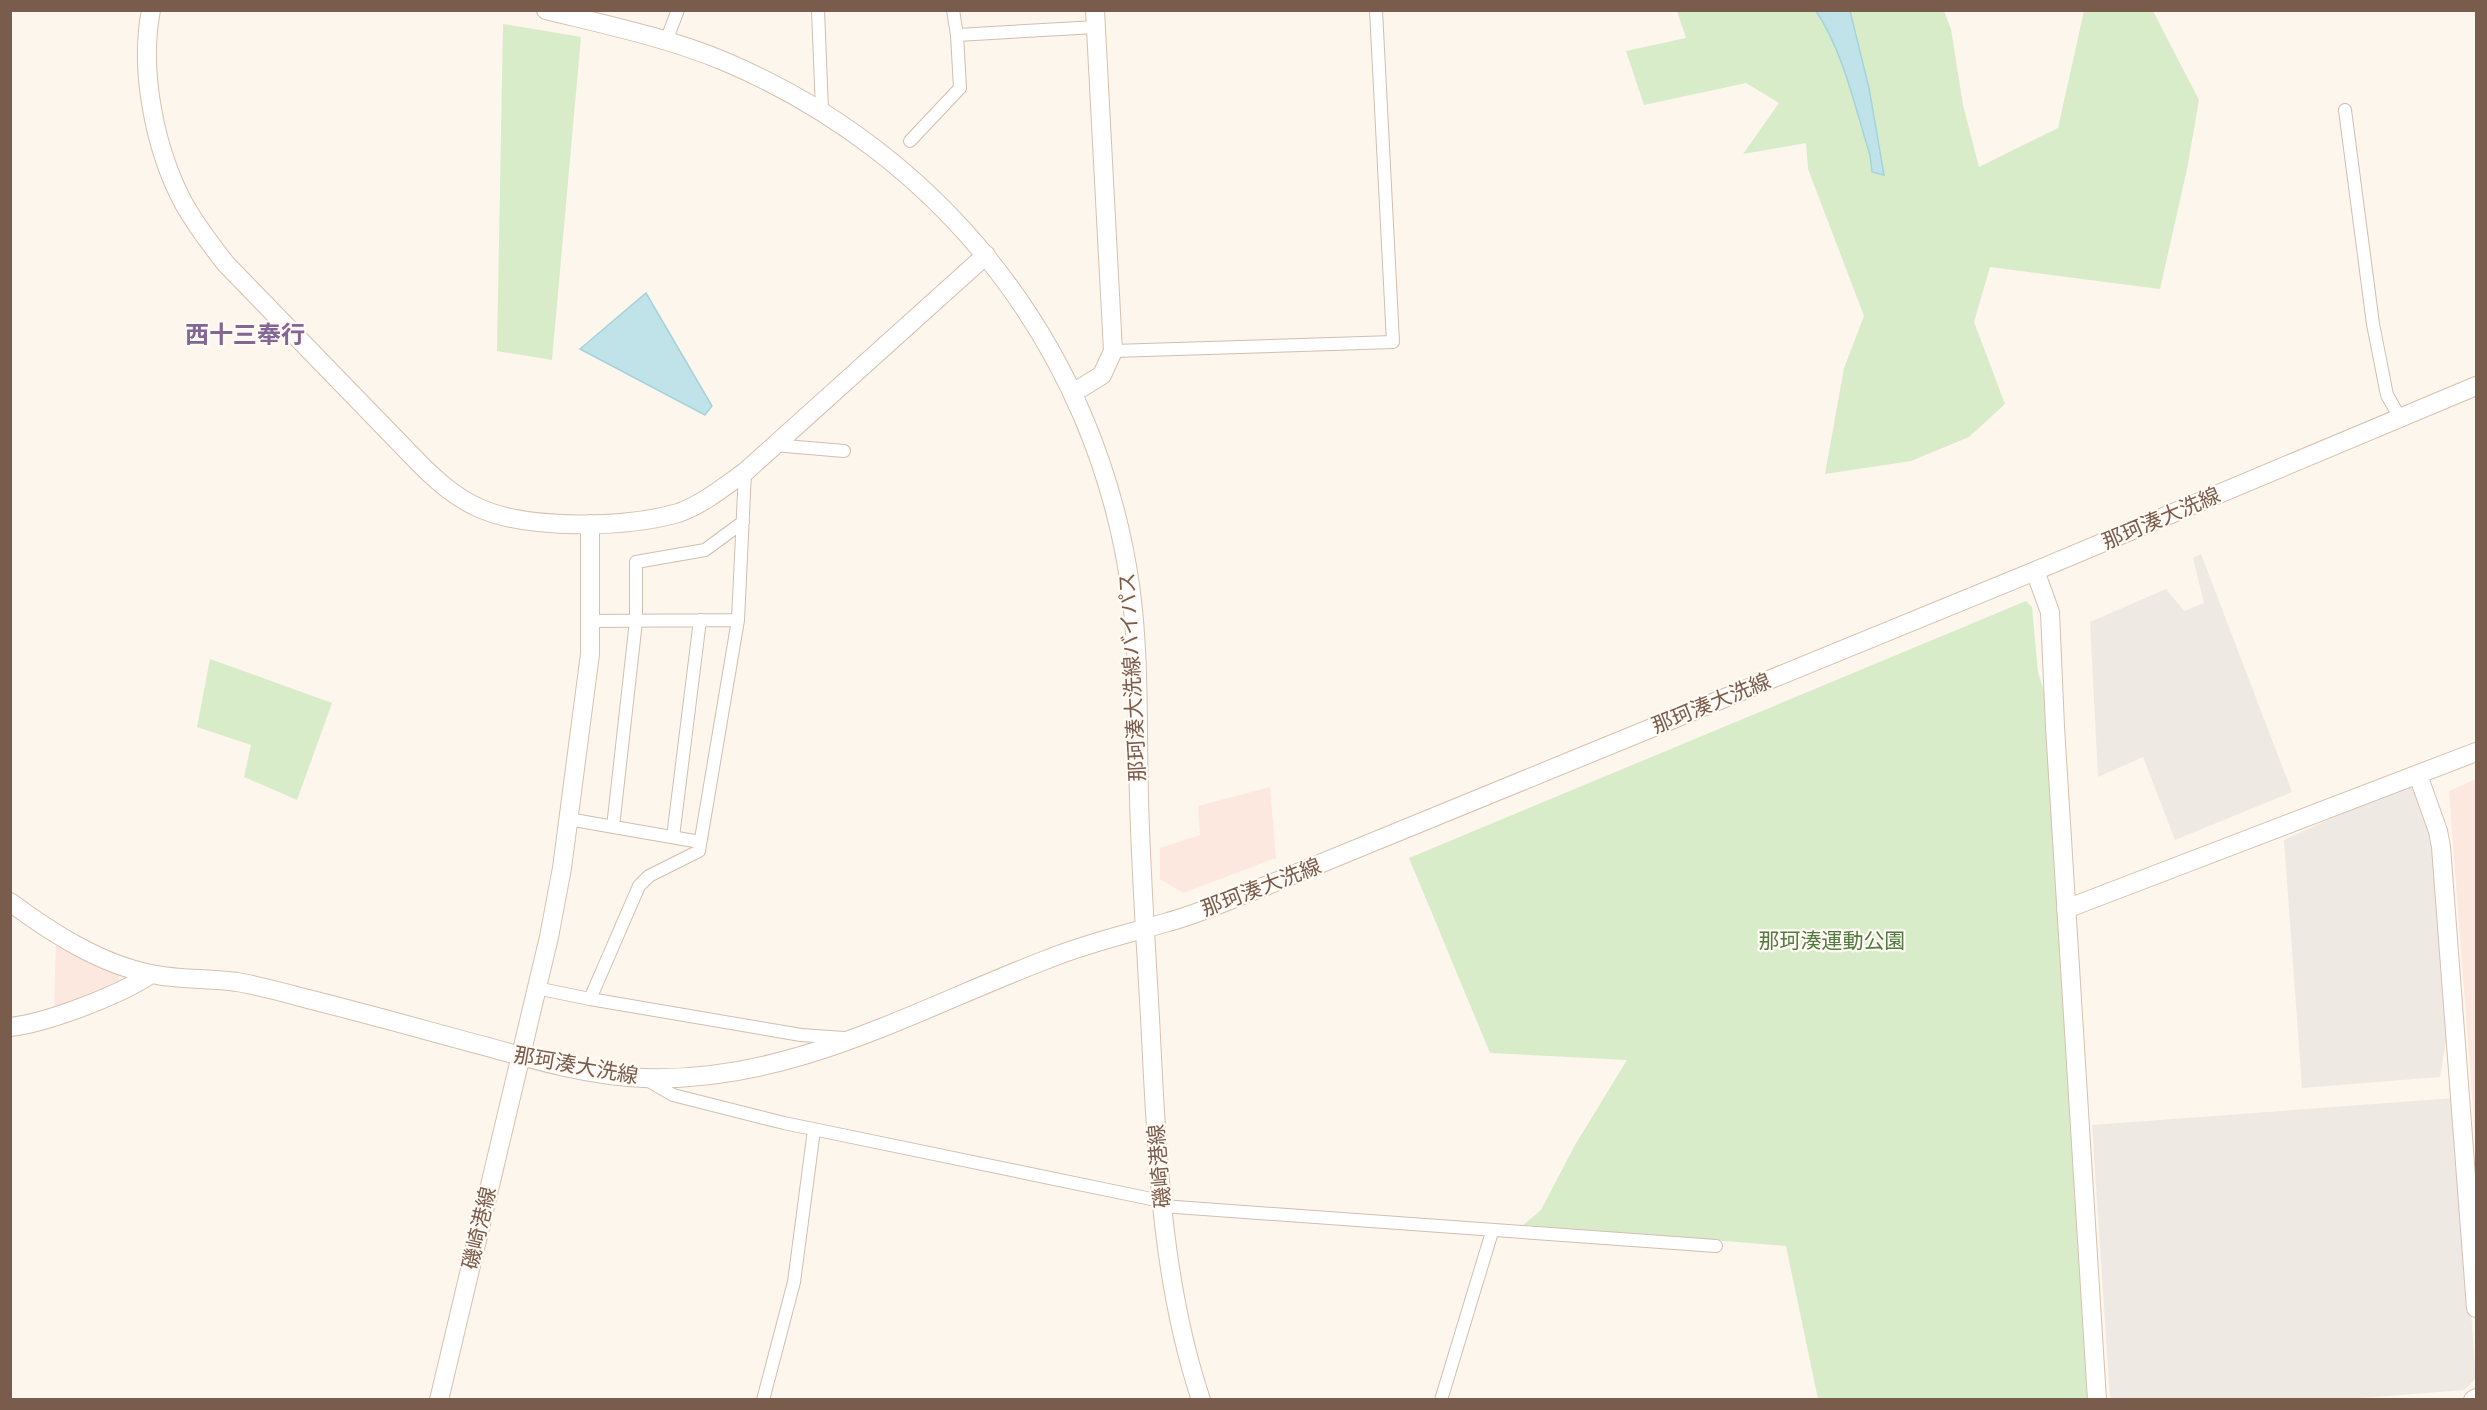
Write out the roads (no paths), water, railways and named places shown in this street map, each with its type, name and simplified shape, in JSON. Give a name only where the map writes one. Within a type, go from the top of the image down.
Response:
[{"type":"main road","points":[[151,10],[148,81],[151,105],[169,171],[184,203],[206,239],[226,264],[449,492],[479,508],[513,519],[590,524],[636,521],[680,512],[715,494],[745,472],[986,255]]},
{"type":"main road","name":"那珂湊大洗線バイパス","points":[[546,10],[666,41],[725,62],[790,92],[822,110],[902,170],[945,211],[1005,278],[1039,329],[1073,393],[1112,499],[1131,588],[1135,647],[1141,878],[1145,928]]},
{"type":"main road","points":[[1073,393],[1102,375],[1113,351],[1095,19]]},
{"type":"main road","name":"那珂湊大洗線","points":[[10,902],[55,933],[86,950],[151,974],[237,982],[346,1008],[519,1056],[593,1072],[644,1078],[698,1076],[759,1068],[791,1060],[852,1039],[1072,949],[1178,919],[1268,885],[2034,571],[2476,386]]},
{"type":"main road","name":"磯崎港線","points":[[439,1400],[562,868],[590,654],[590,524]]},
{"type":"main road","points":[[2034,571],[2050,612],[2097,1400]]},
{"type":"main road","points":[[2066,909],[2476,752]]},
{"type":"main road","points":[[2418,775],[2436,823],[2440,847],[2476,1308]]},
{"type":"main road","name":"磯崎港線","points":[[1145,928],[1162,1203],[1178,1316],[1201,1400]]},
{"type":"main road","points":[[10,1027],[43,1019],[119,993],[151,974]]},
{"type":"street","points":[[666,41],[678,10]]},
{"type":"street","points":[[818,10],[822,110]]},
{"type":"street","points":[[910,141],[960,88],[953,10]]},
{"type":"street","points":[[1113,351],[1393,342],[1376,10]]},
{"type":"street","points":[[957,35],[1095,19]]},
{"type":"street","points":[[2344,110],[2373,324],[2387,395],[2400,418]]},
{"type":"street","points":[[774,445],[844,451]]},
{"type":"street","points":[[590,999],[639,886],[649,876],[699,851],[738,620],[745,472]]},
{"type":"street","points":[[613,827],[636,621],[636,562],[705,550],[743,522]]},
{"type":"street","points":[[673,837],[700,620]]},
{"type":"street","points":[[590,621],[738,620]]},
{"type":"street","points":[[568,819],[700,842]]},
{"type":"street","points":[[536,988],[801,1035],[852,1039]]},
{"type":"street","points":[[644,1078],[673,1095],[814,1130],[1162,1203],[1492,1232],[1716,1246]]},
{"type":"street","points":[[763,1400],[794,1282],[814,1130]]},
{"type":"street","points":[[1441,1400],[1492,1232]]},
{"type":"water","points":[[1816,11],[1850,11],[1869,88],[1884,175],[1872,172],[1870,155],[1848,81],[1826,27]]},
{"type":"water","points":[[646,293],[712,406],[705,415],[580,349]]},
{"type":"district","name":"西十三奉行","points":[[245,334]]},
{"type":"park label","name":"那珂湊運動公園","points":[[1832,940]]}]
